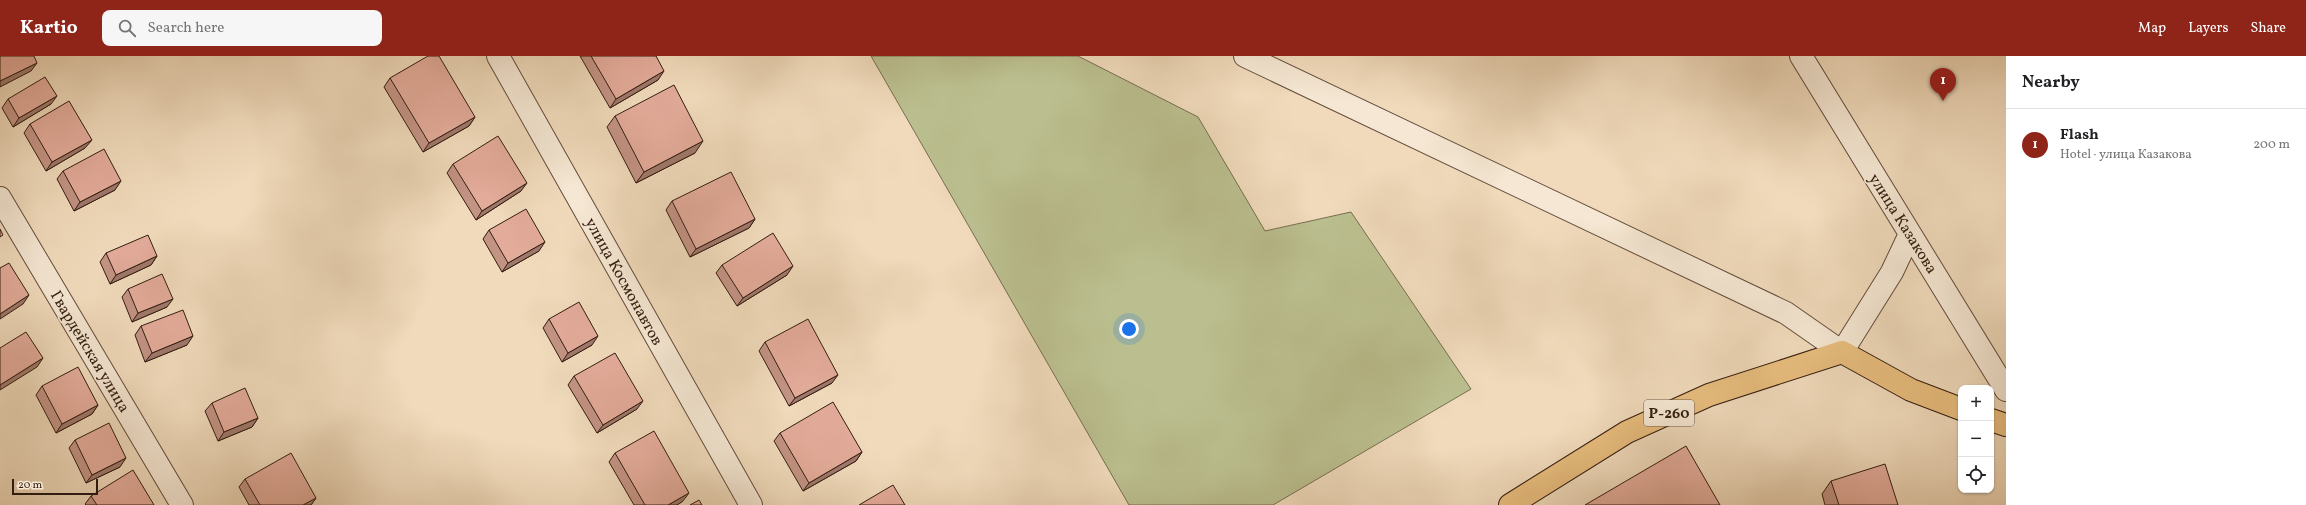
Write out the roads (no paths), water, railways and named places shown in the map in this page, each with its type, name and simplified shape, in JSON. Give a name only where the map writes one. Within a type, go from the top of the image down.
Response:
[{"type":"highway","points":[[1842,352],[1911,390],[1958,407]]},
{"type":"highway","name":"Р-260","points":[[1510,505],[1628,432],[1708,395],[1842,352]]},
{"type":"highway","points":[[1994,421],[2006,425]]},
{"type":"street","name":"улица Космонавтов","points":[[498,56],[751,505]]},
{"type":"street","points":[[1245,56],[1786,313],[1842,352],[1892,272],[1910,234]]},
{"type":"street","name":"улица Казакова","points":[[1801,56],[2006,390]]},
{"type":"street","name":"Гвардейская улица","points":[[0,198],[182,505]]},
{"type":"place","name":"Flash","points":[[1943,101]]}]
